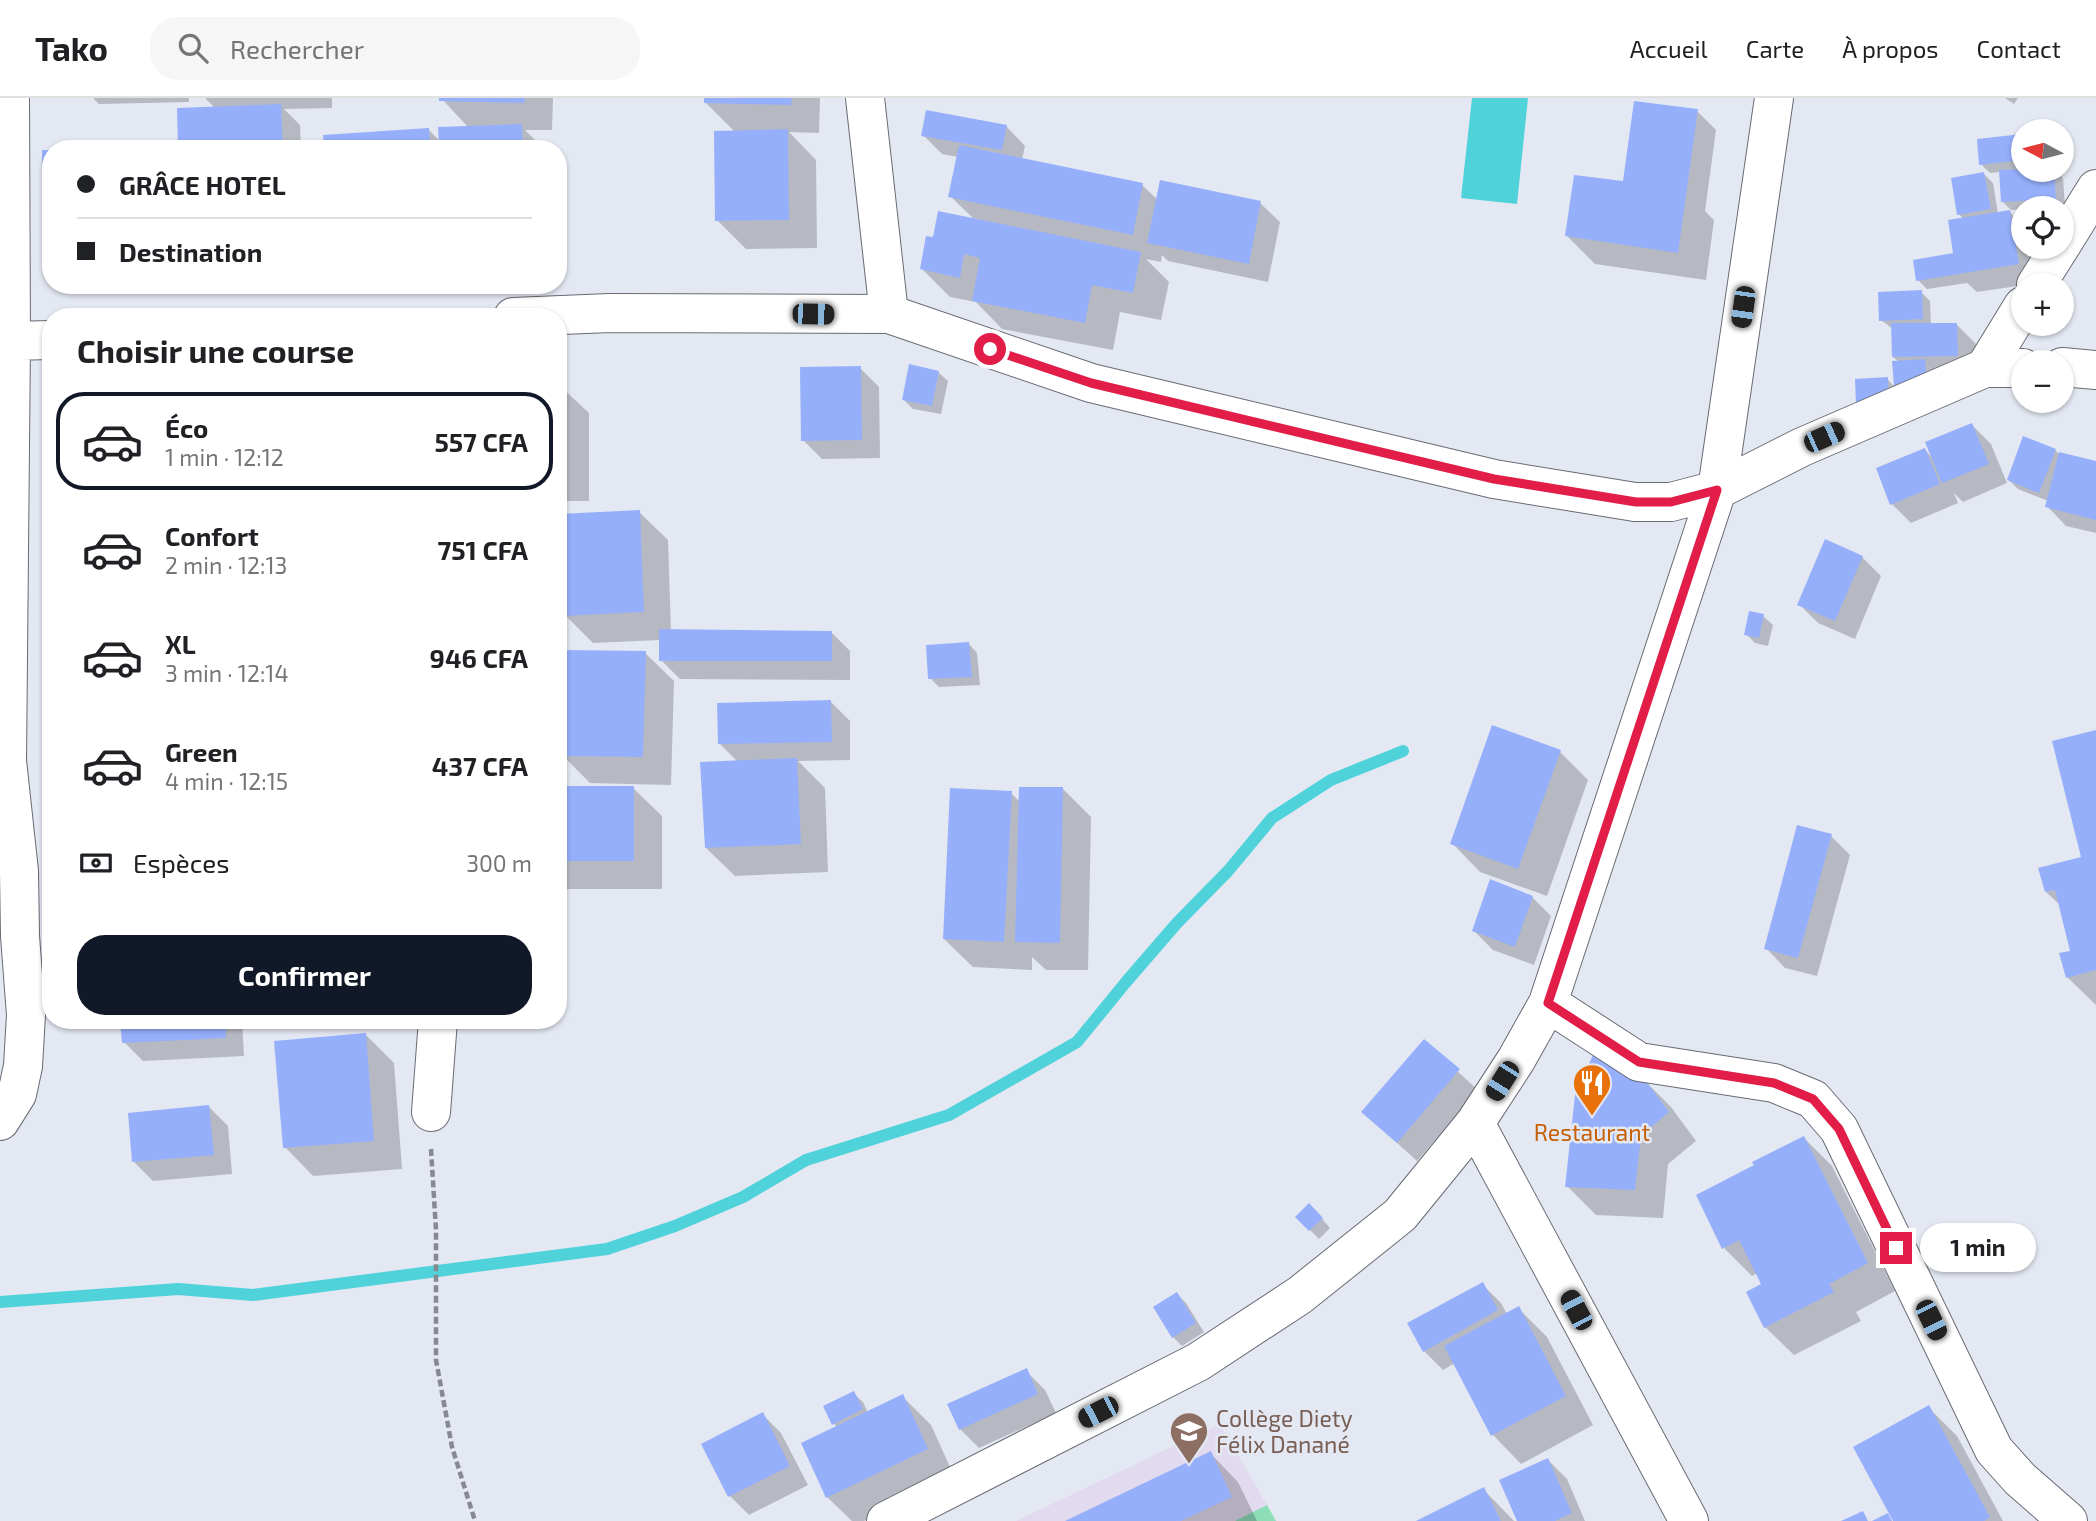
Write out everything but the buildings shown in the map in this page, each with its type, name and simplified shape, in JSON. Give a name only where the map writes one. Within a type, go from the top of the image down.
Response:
[{"type":"street","points":[[0,1121],[17,1094],[23,1066],[26,1015],[20,936],[19,871],[7,761],[10,98]]},
{"type":"street","points":[[864,98],[889,314]]},
{"type":"street","points":[[886,1521],[1198,1362],[1300,1296],[1400,1215],[1475,1123],[1516,1060],[1548,1003],[1717,490],[1774,98]]},
{"type":"street","points":[[2074,225],[2096,189]]},
{"type":"street","points":[[567,315],[889,314],[1091,383],[1494,479],[1636,502],[1671,502],[1717,490],[1801,447],[1985,368],[2011,368]]},
{"type":"street","points":[[1985,368],[2011,326]]},
{"type":"street","points":[[11,341],[42,340]]},
{"type":"street","points":[[2074,368],[2096,370]]},
{"type":"street","points":[[1548,1003],[1639,1062],[1774,1083],[1813,1099],[1839,1129],[1994,1450],[2020,1479],[2068,1521]]},
{"type":"street","points":[[431,1112],[437,1029]]},
{"type":"street","points":[[1475,1123],[1689,1521]]},
{"type":"path","points":[[431,1112],[436,1230],[436,1360],[452,1447],[475,1521]]},
{"type":"shaded area","name":"Collège Diety Félix Danané","points":[[1220,1424],[1276,1521],[1016,1521]]},
{"type":"green space","points":[[1267,1505],[1276,1521],[1235,1521]]},
{"type":"water","points":[[1472,98],[1528,98],[1517,204],[1461,198]]},
{"type":"waterway","points":[[0,1302],[178,1289],[253,1295],[607,1249],[675,1226],[743,1197],[806,1160],[949,1115],[1077,1042],[1177,923],[1228,871],[1272,818],[1331,780],[1403,751]]},
{"type":"place","name":"Restaurant","points":[[1592,1117]]},
{"type":"place","name":"Collège Diety Félix Danané","points":[[1189,1465]]},
{"type":"route","points":[[990,349],[1091,383],[1494,479],[1636,502],[1671,502],[1717,490],[1548,1003],[1639,1062],[1774,1083],[1813,1099],[1839,1129],[1896,1248]]}]
